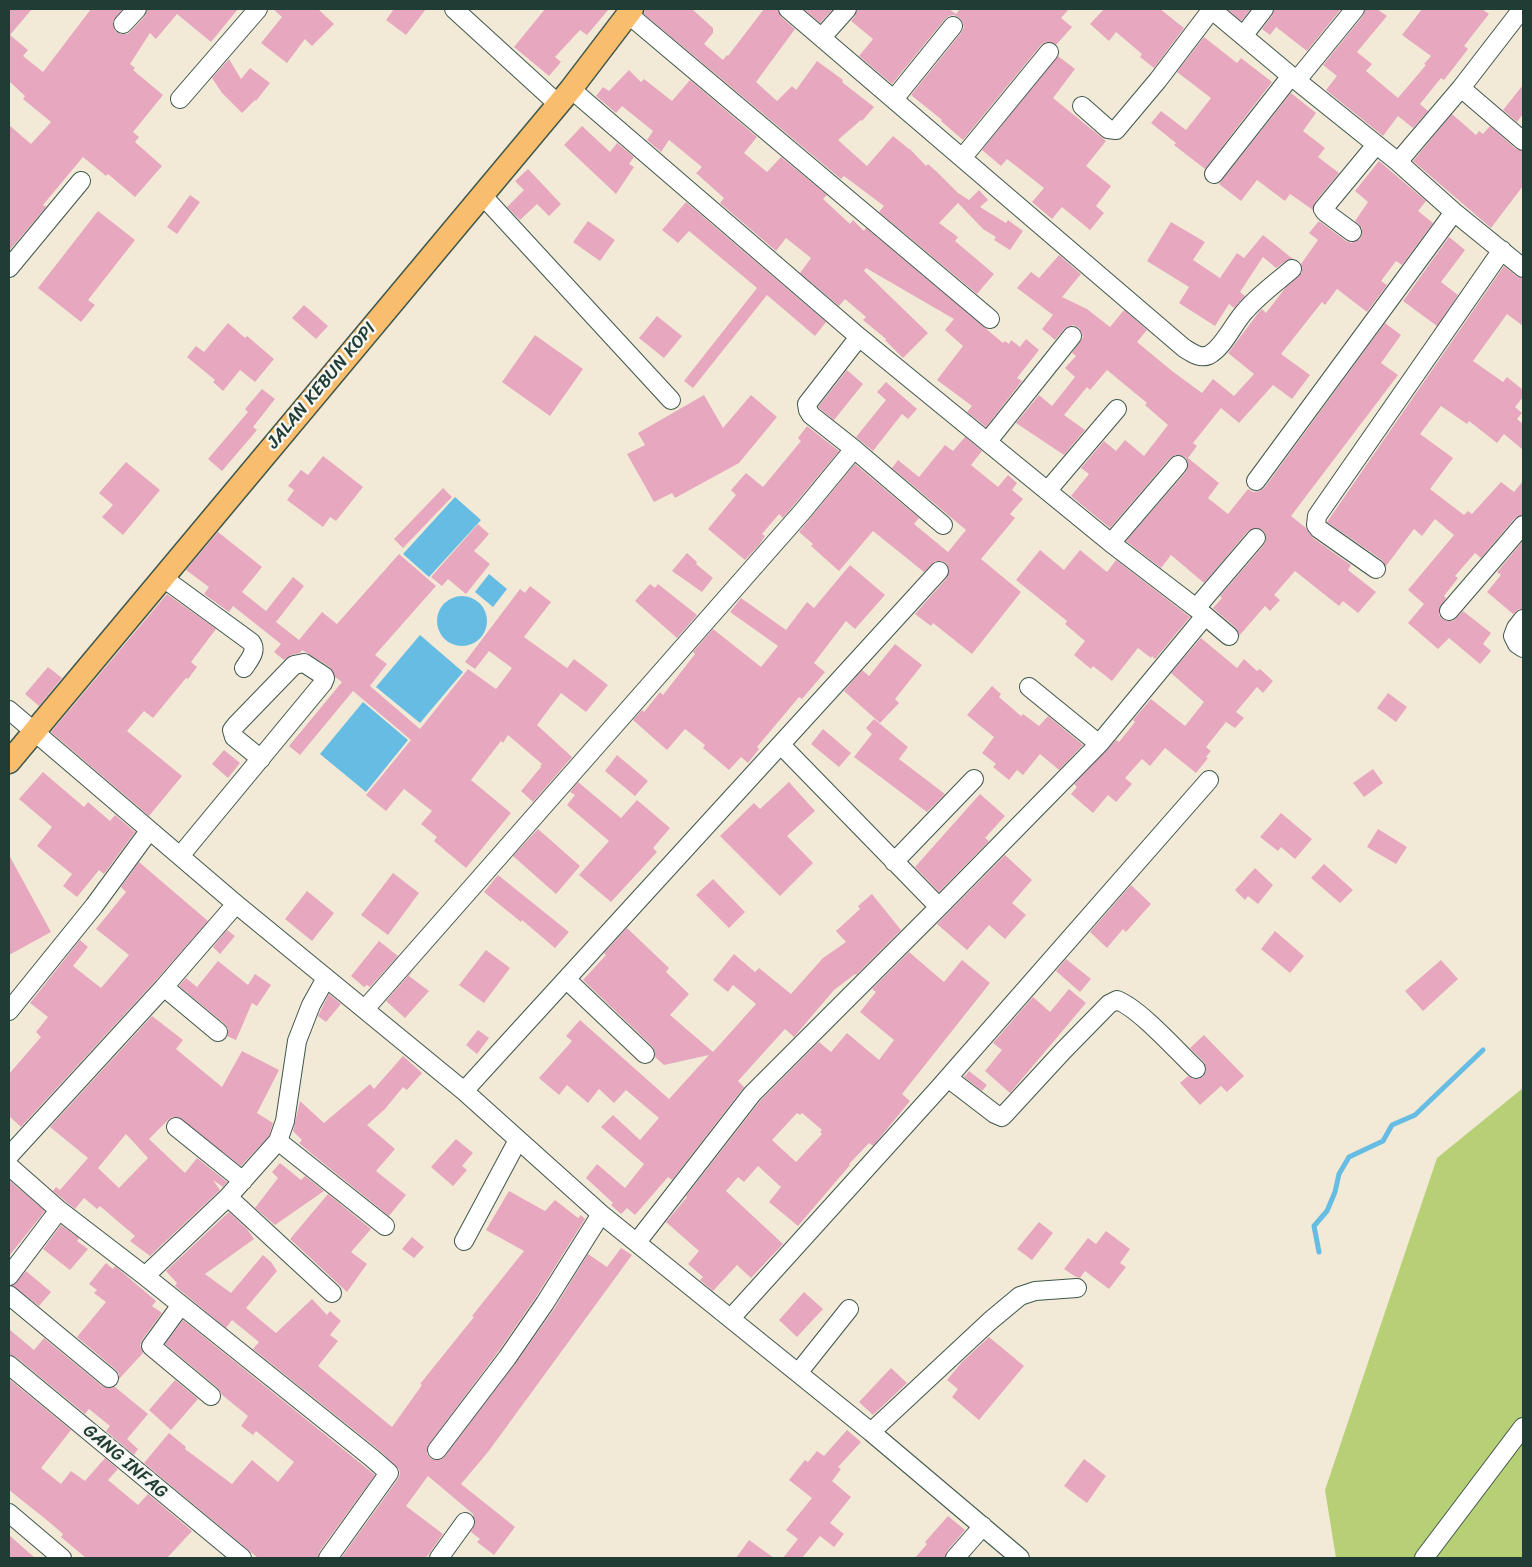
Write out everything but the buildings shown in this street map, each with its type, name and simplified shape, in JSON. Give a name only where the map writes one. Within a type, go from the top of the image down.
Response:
[{"type":"main road","name":"JALAN KEBUN KOPI","points":[[9,762],[564,97],[630,11]]},
{"type":"street","points":[[124,24],[137,9]]},
{"type":"street","points":[[180,99],[258,9]]},
{"type":"street","points":[[454,9],[859,336],[1111,543],[1201,612],[1229,636]]},
{"type":"street","points":[[788,9],[1184,348],[1194,354],[1209,355],[1217,348],[1245,310],[1292,268]]},
{"type":"street","points":[[822,37],[847,9]]},
{"type":"street","points":[[1082,106],[1112,131],[1116,130],[1158,80],[1212,9],[1523,268]]},
{"type":"street","points":[[1243,36],[1264,9]]},
{"type":"street","points":[[1214,174],[1294,78],[1355,9]]},
{"type":"street","points":[[1398,162],[1461,88],[1522,9]]},
{"type":"street","points":[[630,11],[990,319]]},
{"type":"street","points":[[894,99],[953,26]]},
{"type":"street","points":[[963,158],[1049,52]]},
{"type":"street","points":[[1461,88],[1523,141]]},
{"type":"street","points":[[1352,232],[1323,209],[1376,145]]},
{"type":"street","points":[[9,268],[81,181]]},
{"type":"street","points":[[482,195],[671,400]]},
{"type":"street","points":[[1256,481],[1454,212]]},
{"type":"street","points":[[1376,569],[1319,529],[1316,525],[1317,516],[1502,250]]},
{"type":"street","points":[[859,336],[807,404],[808,410],[811,415],[854,448],[943,525]]},
{"type":"street","points":[[988,441],[1072,336]]},
{"type":"street","points":[[1048,490],[1117,409]]},
{"type":"street","points":[[365,1009],[802,512],[854,448]]},
{"type":"street","points":[[1111,543],[1178,465]]},
{"type":"street","points":[[1449,611],[1523,525]]},
{"type":"street","points":[[637,1242],[752,1094],[1099,744],[1256,538]]},
{"type":"street","points":[[464,1091],[938,571]]},
{"type":"street","points":[[162,577],[254,645],[254,651],[244,668]]},
{"type":"street","points":[[1523,619],[1513,636],[1517,644],[1523,648]]},
{"type":"street","points":[[180,856],[261,759],[324,680],[324,676],[304,663],[294,665],[232,730],[234,737],[261,759]]},
{"type":"street","points":[[1030,687],[1099,744]]},
{"type":"street","points":[[9,710],[236,904],[464,1091],[601,1214],[871,1432],[1020,1558]]},
{"type":"street","points":[[781,745],[939,907]]},
{"type":"street","points":[[894,862],[974,779]]},
{"type":"street","points":[[731,1318],[948,1078],[1209,780]]},
{"type":"street","points":[[9,1011],[94,906],[149,831]]},
{"type":"street","points":[[9,1156],[164,987],[236,904]]},
{"type":"street","points":[[145,1276],[228,1197],[278,1141],[285,1121],[297,1041],[311,1006],[326,978]]},
{"type":"street","points":[[567,980],[645,1054]]},
{"type":"street","points":[[164,987],[218,1032]]},
{"type":"street","points":[[948,1078],[995,1114],[1002,1117],[1062,1051],[1109,1004],[1117,1000],[1124,1003],[1147,1022],[1196,1069]]},
{"type":"street","points":[[176,1127],[243,1181]]},
{"type":"street","points":[[464,1241],[518,1140]]},
{"type":"street","points":[[278,1141],[385,1226]]},
{"type":"street","points":[[9,1166],[59,1210],[145,1276],[389,1473],[328,1558]]},
{"type":"street","points":[[228,1197],[332,1293]]},
{"type":"street","points":[[9,1276],[59,1210]]},
{"type":"street","points":[[437,1450],[507,1358],[545,1303],[601,1214]]},
{"type":"street","points":[[871,1432],[990,1321],[1020,1296],[1035,1291],[1077,1288]]},
{"type":"street","points":[[9,1295],[109,1378]]},
{"type":"street","points":[[181,1305],[152,1346],[211,1396]]},
{"type":"street","points":[[798,1373],[849,1309]]},
{"type":"street","name":"GANG INFAG","points":[[9,1365],[242,1558]]},
{"type":"street","points":[[1429,1556],[1523,1427]]},
{"type":"street","points":[[9,1514],[62,1558]]},
{"type":"street","points":[[439,1558],[465,1522]]},
{"type":"street","points":[[955,1558],[983,1526]]},
{"type":"green space","points":[[1523,1088],[1523,1558],[1336,1558],[1325,1490],[1437,1158]]},
{"type":"water","points":[[455,497],[481,520],[429,577],[403,554]]},
{"type":"water","points":[[489,574],[507,589],[493,607],[475,592]]},
{"type":"water","points":[[467,596],[480,603],[486,611],[486,631],[480,639],[472,645],[457,646],[444,639],[438,631],[437,616],[444,603],[452,597]]},
{"type":"water","points":[[420,635],[463,672],[420,723],[376,687]]},
{"type":"water","points":[[363,702],[408,740],[366,792],[320,754]]},
{"type":"waterway","points":[[1319,1252],[1314,1226],[1327,1211],[1335,1192],[1339,1174],[1349,1157],[1383,1141],[1392,1125],[1415,1115],[1483,1050]]}]
